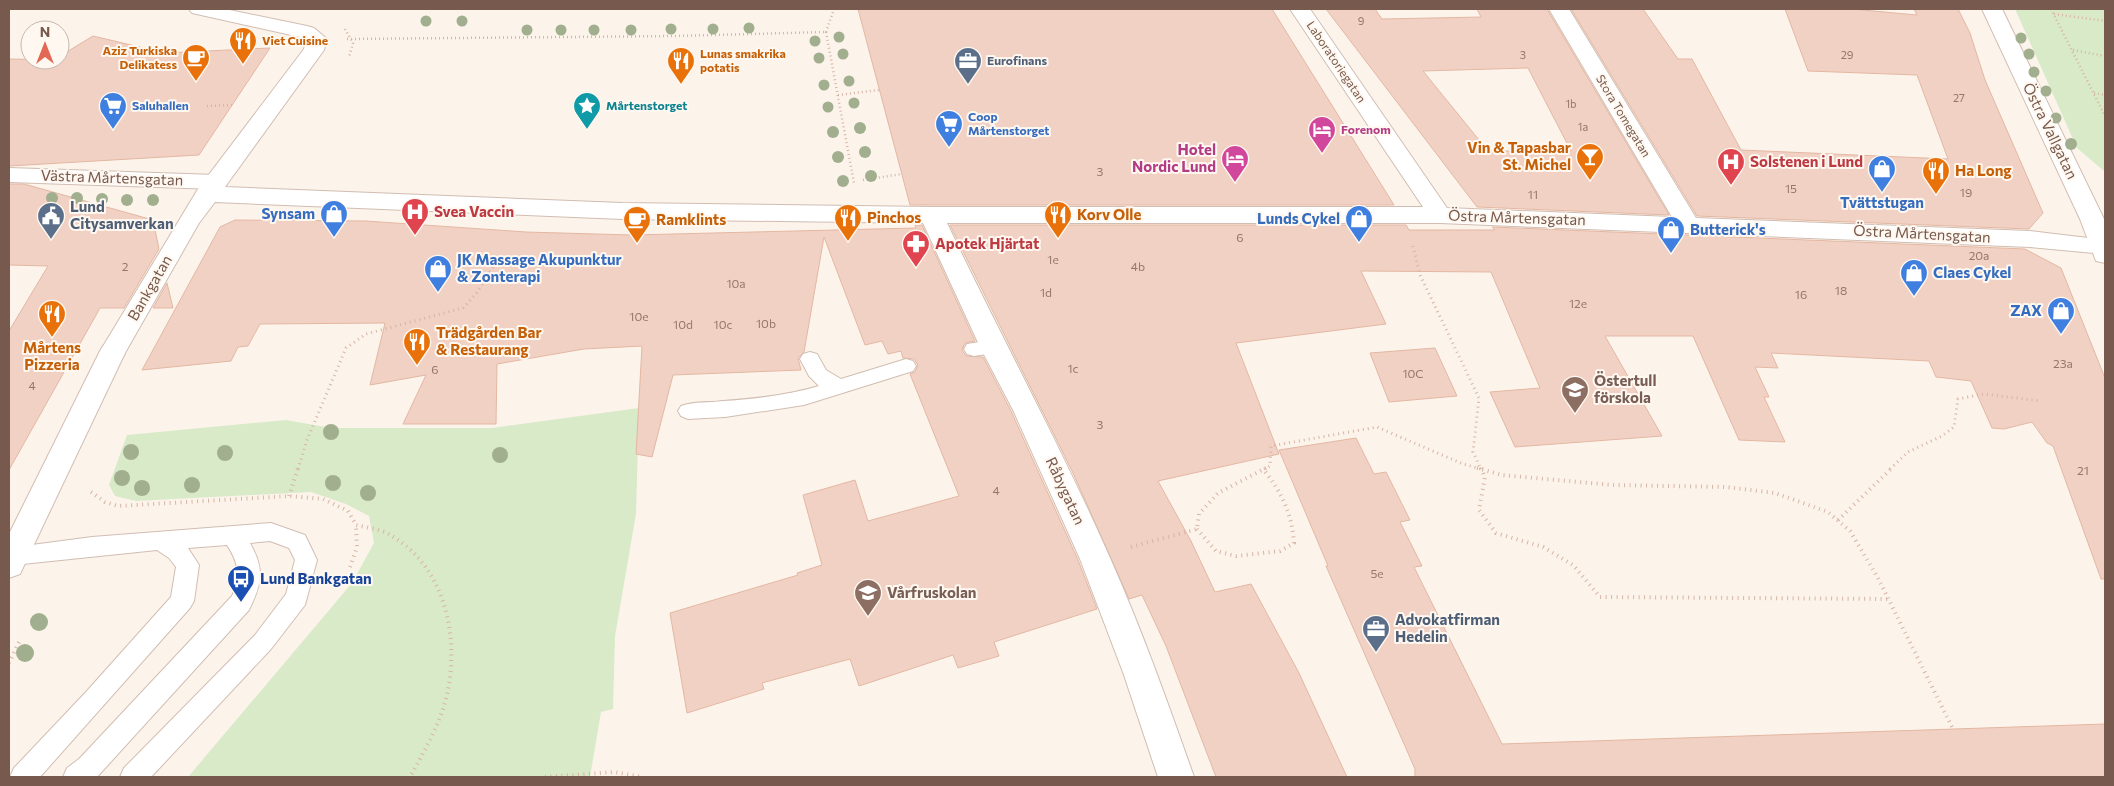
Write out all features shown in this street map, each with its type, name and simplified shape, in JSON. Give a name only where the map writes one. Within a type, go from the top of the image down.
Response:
[{"type":"street","points":[[199,9],[280,25],[307,32],[317,39]]},
{"type":"street","points":[[280,25],[299,9]]},
{"type":"street","name":"Laboratoriegatan","points":[[1300,9],[1440,215]]},
{"type":"street","name":"Stora Tomegatan","points":[[1559,9],[1688,224]]},
{"type":"street","name":"Östra Vallgatan","points":[[1992,9],[2105,249]]},
{"type":"street","name":"Bankgatan","points":[[11,561],[112,353],[189,220],[314,50],[317,39]]},
{"type":"street","name":"Västra Mårtensgatan","points":[[9,175],[211,188]]},
{"type":"street","points":[[211,188],[529,209],[931,215]]},
{"type":"street","name":"Östra Mårtensgatan","points":[[931,215],[1440,215],[2030,239],[2105,249]]},
{"type":"street","name":"Råbygatan","points":[[931,215],[984,348],[1027,410],[1095,559],[1141,675],[1176,777]]},
{"type":"lane","points":[[810,359],[823,381],[843,388]]},
{"type":"lane","points":[[688,411],[725,409],[804,398],[843,388],[906,366]]},
{"type":"lane","points":[[11,561],[65,549],[232,534],[271,532],[297,542],[306,560],[297,598],[257,649],[193,718],[133,777]]},
{"type":"lane","points":[[76,777],[88,768],[241,603],[250,585],[250,567],[232,534]]},
{"type":"lane","points":[[23,777],[96,700],[182,601],[188,565],[177,551],[161,541]]},
{"type":"path","points":[[834,9],[826,32],[859,214]]},
{"type":"path","points":[[2051,9],[2105,116]]},
{"type":"path","points":[[2054,14],[2105,21]]},
{"type":"path","points":[[317,39],[675,36],[826,32]]},
{"type":"path","points":[[2072,50],[2105,56]]},
{"type":"path","points":[[997,64],[1013,62]]},
{"type":"path","points":[[838,95],[879,90]]},
{"type":"path","points":[[2094,93],[2105,95]]},
{"type":"path","points":[[207,106],[234,105]]},
{"type":"path","points":[[853,182],[902,174]]},
{"type":"path","points":[[1405,215],[1420,275],[1479,398],[1473,452],[1485,477],[1479,510],[1496,533],[1542,547],[1573,565],[1600,597],[1889,599]]},
{"type":"path","points":[[289,496],[307,440],[346,348],[366,334],[463,308],[476,294],[500,256]]},
{"type":"path","points":[[1838,520],[1908,452],[1942,436],[1954,427],[1958,399],[1984,394],[2040,401]]},
{"type":"path","points":[[1264,470],[1284,495],[1294,524],[1294,543],[1280,551],[1236,556],[1216,551],[1197,529],[1199,514],[1218,493],[1270,466],[1271,446],[1378,427],[1463,464],[1502,476],[1622,486],[1726,486],[1775,493],[1828,512],[1850,531],[1889,599],[1953,729]]},
{"type":"path","points":[[350,567],[357,547],[356,525]]},
{"type":"path","points":[[1095,559],[1112,551],[1197,529]]},
{"type":"path","points":[[9,663],[19,642]]},
{"type":"path","points":[[545,777],[614,772],[642,777]]},
{"type":"green space","points":[[2015,9],[2105,9],[2105,172],[2077,148]]},
{"type":"green space","points":[[639,408],[636,514],[615,636],[613,709],[601,712],[590,777],[188,777],[352,583],[374,543],[369,516],[346,504],[311,492],[136,501],[115,496],[109,485],[127,435],[286,420],[331,428],[492,428]]},
{"type":"building","points":[[858,9],[1272,9],[1394,205],[910,205]]},
{"type":"building","points":[[1326,9],[1375,9],[1382,19],[1481,17],[1477,9],[1547,9],[1669,215],[1477,207]],"holes":[[[1528,68],[1571,151],[1488,151],[1423,71]]]},
{"type":"building","points":[[1571,9],[1643,9],[1678,59],[1692,59],[1741,150],[1948,159],[1917,75],[1808,71],[1785,9],[1852,9],[1917,15],[1914,9],[1958,9],[1970,33],[1985,80],[2043,213],[2029,229],[1697,216]]},
{"type":"building","name":"Saluhallen","points":[[93,36],[165,53],[270,48],[199,155],[9,166],[9,59],[20,59],[20,70],[70,70],[70,50]]},
{"type":"building","points":[[9,184],[24,184],[153,220],[159,249],[124,308],[100,308],[9,470],[9,331],[48,266],[9,265]]},
{"type":"building","points":[[235,220],[366,221],[526,232],[632,235],[916,228],[915,225],[922,225],[975,341],[965,343],[962,350],[966,356],[983,357],[1011,411],[1078,560],[1097,609],[994,642],[999,656],[958,668],[953,655],[859,686],[850,659],[762,683],[764,689],[687,713],[670,613],[798,575],[797,573],[822,565],[803,495],[855,480],[868,521],[959,496],[910,374],[915,372],[918,365],[914,359],[903,358],[901,351],[888,354],[882,341],[865,345],[824,237],[804,352],[798,358],[801,370],[673,375],[652,457],[636,454],[642,346],[584,349],[497,364],[496,424],[403,424],[426,375],[370,385],[385,323],[260,324],[248,346],[238,347],[231,361],[142,370],[220,227]]},
{"type":"building","points":[[950,225],[1406,225],[1409,230],[1495,230],[1492,227],[2025,249],[2061,268],[2105,378],[2105,579],[2101,579],[2053,446],[2047,443],[2032,422],[2004,429],[1992,428],[1971,381],[1936,377],[1929,361],[1771,353],[1778,368],[1755,367],[1769,397],[1764,397],[1785,442],[1739,440],[1693,336],[1605,336],[1662,436],[1515,447],[1490,392],[1540,388],[1491,272],[1361,271],[1386,324],[1236,343],[1279,454],[1158,481],[1191,541],[1215,592],[1251,584],[1299,673],[1347,777],[1216,777],[1166,646],[1142,595],[1129,599],[1073,473]]},
{"type":"building","points":[[167,283],[173,308],[153,308]]},
{"type":"building","points":[[1435,348],[1457,396],[1389,402],[1370,353]]},
{"type":"building","points":[[1356,438],[1374,474],[1386,472],[1410,520],[1400,522],[1422,566],[1414,567],[1502,744],[2105,724],[2105,777],[1415,777],[1415,769],[1326,566],[1328,566],[1279,450]]},
{"type":"place","name":"Viet Cuisine","points":[[243,65]]},
{"type":"place","name":"Aziz Turkiska Delikatess","points":[[196,82]]},
{"type":"place","name":"Lunas smakrika potatis","points":[[681,85]]},
{"type":"place","name":"Eurofinans","points":[[968,85]]},
{"type":"place","name":"Saluhallen","points":[[113,130]]},
{"type":"place","name":"Mårtenstorget","points":[[587,130]]},
{"type":"place","name":"Coop Mårtenstorget","points":[[949,148]]},
{"type":"place","name":"Forenom","points":[[1322,154]]},
{"type":"place","name":"Vin & Tapasbar St. Michel","points":[[1590,181]]},
{"type":"place","name":"Hotel Nordic Lund","points":[[1235,183]]},
{"type":"place","name":"Solstenen i Lund","points":[[1731,186]]},
{"type":"place","name":"Tvättstugan","points":[[1882,193]]},
{"type":"place","name":"Ha Long","points":[[1936,195]]},
{"type":"place","name":"Svea Vaccin","points":[[415,236]]},
{"type":"place","name":"Synsam","points":[[334,238]]},
{"type":"place","name":"Korv Olle","points":[[1058,239]]},
{"type":"place","name":"Lund Citysamverkan","points":[[51,240]]},
{"type":"place","name":"Pinchos","points":[[848,242]]},
{"type":"place","name":"Lunds Cykel","points":[[1359,243]]},
{"type":"place","name":"Ramklints","points":[[637,244]]},
{"type":"place","name":"Butterick's","points":[[1671,254]]},
{"type":"place","name":"Apotek Hjärtat","points":[[916,268]]},
{"type":"place","name":"JK Massage Akupunktur & Zonterapi","points":[[438,293]]},
{"type":"place","name":"Claes Cykel","points":[[1914,297]]},
{"type":"place","name":"ZAX","points":[[2061,335]]},
{"type":"place","name":"Mårtens Pizzeria","points":[[52,338]]},
{"type":"place","name":"Trädgården Bar & Restaurang","points":[[417,366]]},
{"type":"place","name":"Östertull förskola","points":[[1575,414]]},
{"type":"place","name":"Lund Bankgatan","points":[[241,603]]},
{"type":"place","name":"Vårfruskolan","points":[[868,617]]},
{"type":"place","name":"Advokatfirman Hedelin","points":[[1376,653]]}]
